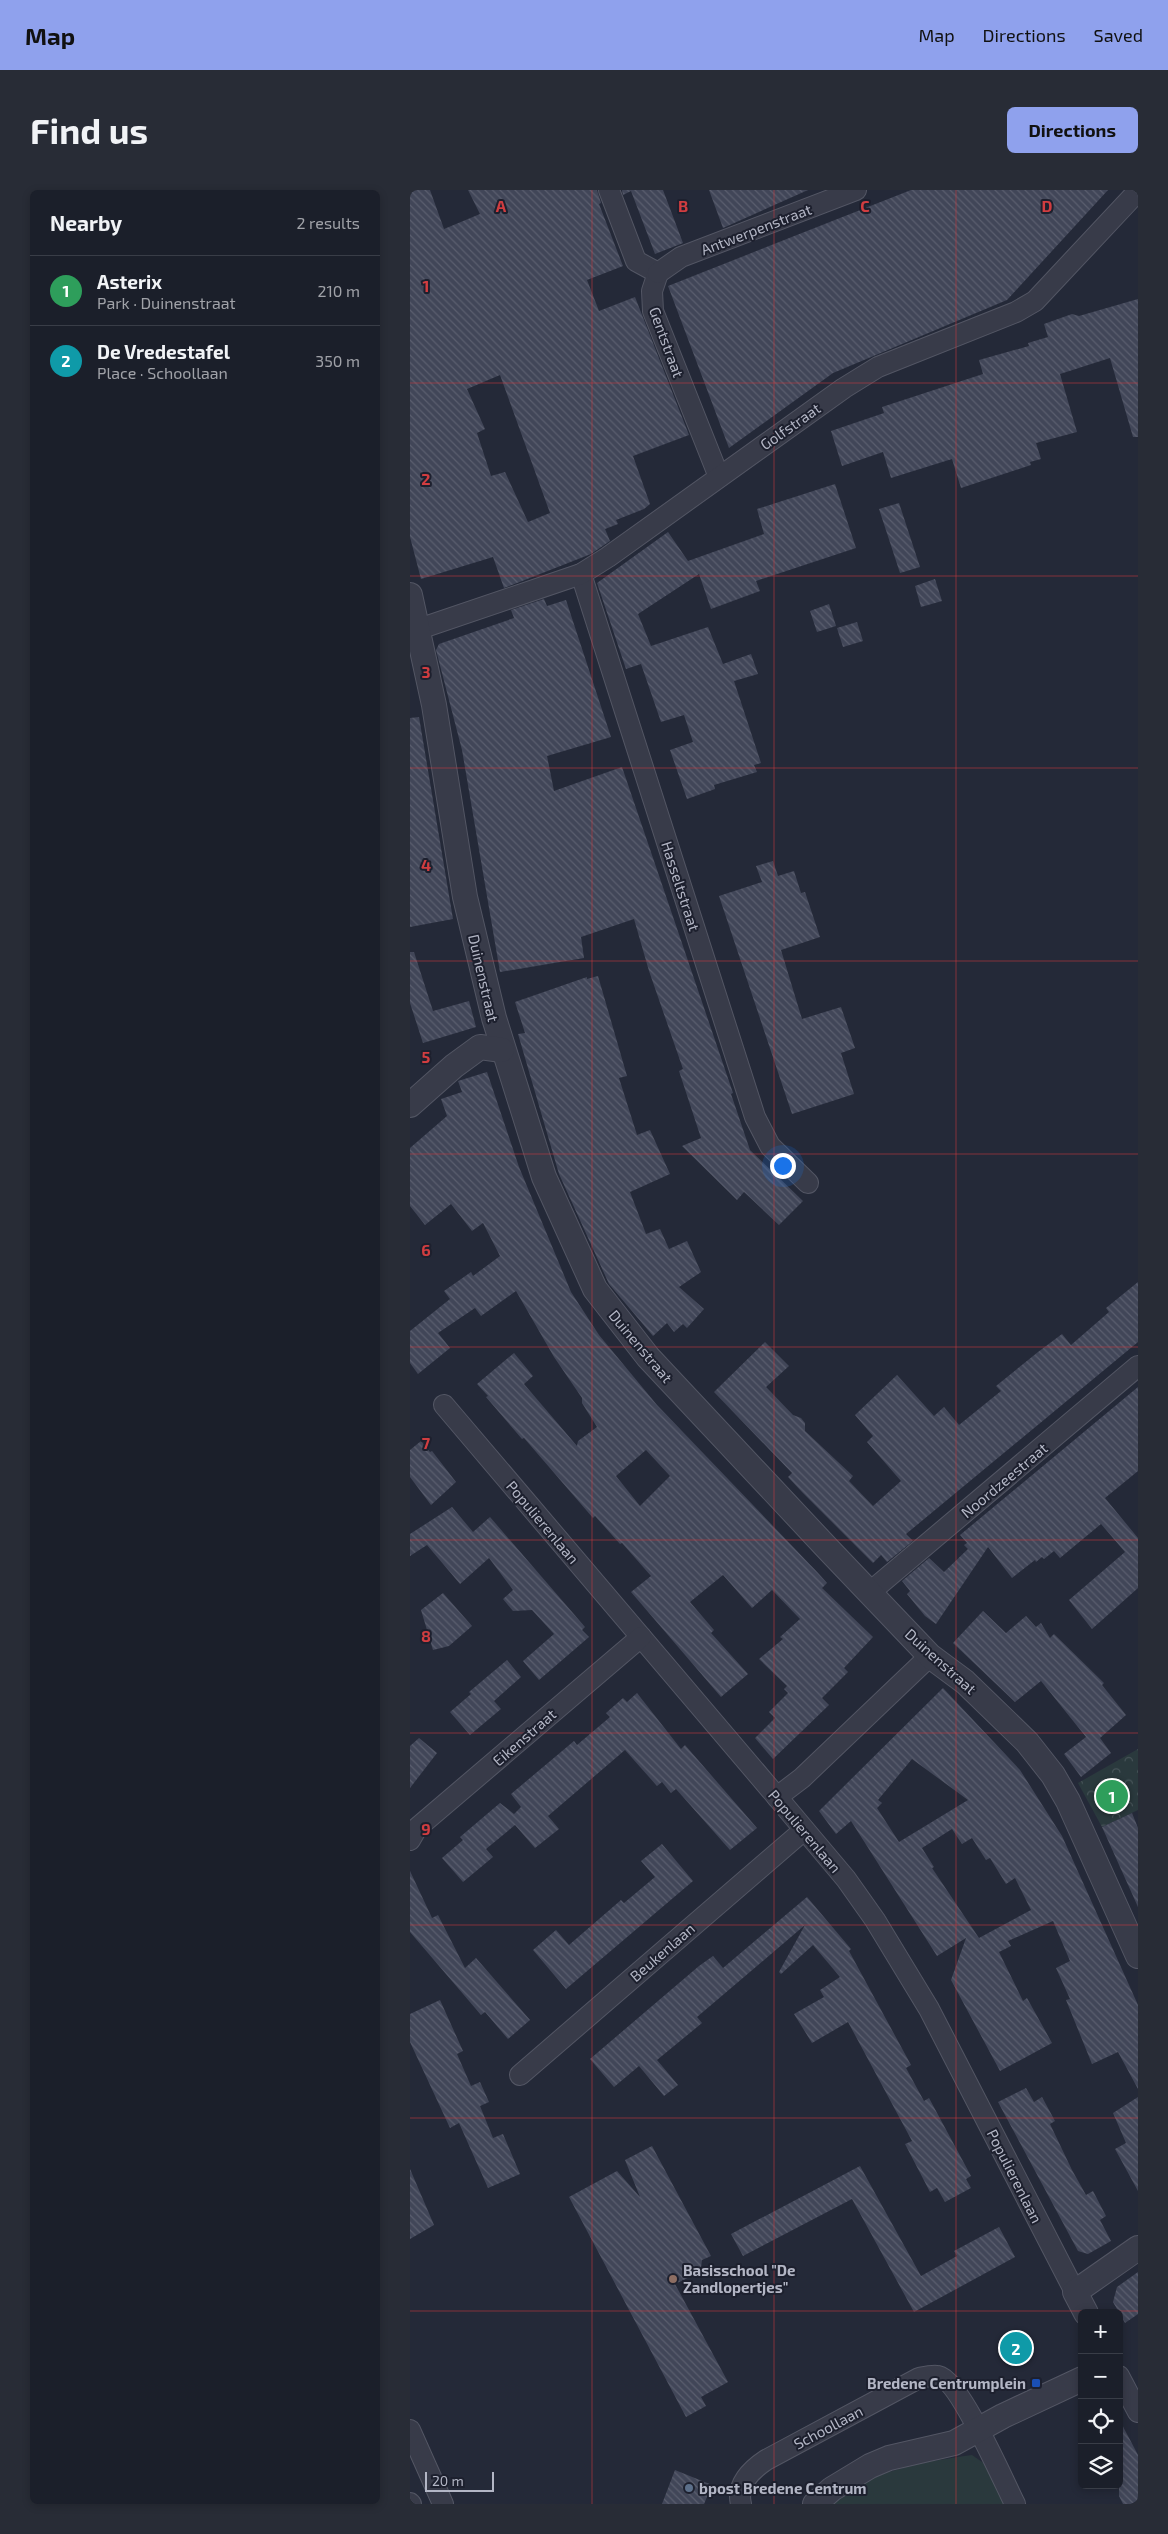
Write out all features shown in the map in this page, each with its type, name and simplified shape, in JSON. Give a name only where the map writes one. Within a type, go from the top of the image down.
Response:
[{"type":"street","points":[[609,190],[636,261],[658,273]]},
{"type":"street","name":"Antwerpenstraat","points":[[658,273],[681,257],[856,190]]},
{"type":"street","name":"Golfstraat","points":[[419,629],[581,574],[608,557],[844,388],[878,367],[1016,312],[1035,301],[1138,191]]},
{"type":"street","name":"Gentstraat","points":[[658,273],[652,290],[653,311],[719,477]]},
{"type":"street","name":"Hasseltstraat","points":[[581,574],[755,1117],[770,1146],[808,1183]]},
{"type":"street","name":"Duinenstraat","points":[[410,595],[419,629],[434,705],[465,897],[502,1050],[544,1177],[595,1289],[648,1357],[869,1593],[930,1656],[965,1682],[1028,1742],[1053,1775],[1085,1835],[1138,1956]]},
{"type":"street","points":[[410,1105],[454,1066],[480,1047],[502,1050]]},
{"type":"street","name":"Noordzeestraat","points":[[869,1593],[1138,1366]]},
{"type":"street","name":"Populierenlaan","points":[[444,1405],[777,1797],[875,1920],[929,2009],[1084,2309]]},
{"type":"street","name":"Eikenstraat","points":[[410,1840],[417,1828],[641,1637]]},
{"type":"street","points":[[777,1797],[802,1778],[930,1656]]},
{"type":"street","name":"Beukenlaan","points":[[520,2075],[804,1830]]},
{"type":"street","points":[[1075,2292],[1138,2248]]},
{"type":"street","name":"Schoollaan","points":[[741,2504],[742,2485],[751,2470],[918,2378],[938,2376],[947,2381],[978,2428],[1015,2504]]},
{"type":"street","points":[[815,2504],[832,2489],[870,2466],[889,2458],[954,2443],[978,2428],[1078,2381]]},
{"type":"street","points":[[1123,2384],[1138,2412]]},
{"type":"street","points":[[411,2435],[443,2504]]},
{"type":"green space","points":[[1138,1749],[1138,1810],[1102,1827],[1078,1783]]},
{"type":"green space","points":[[972,2455],[985,2464],[1006,2504],[831,2504],[846,2492],[862,2483],[897,2469]]},
{"type":"building","points":[[410,190],[430,190],[444,229],[480,214],[468,190],[597,190],[601,203],[599,204],[623,266],[587,280],[599,311],[635,297],[689,435],[633,456],[650,504],[644,509],[616,520],[618,524],[605,529],[610,541],[591,554],[504,588],[493,557],[421,579],[410,537]],"holes":[[[500,375],[550,513],[528,522],[505,472],[491,476],[477,433],[485,429],[467,389]]]},
{"type":"building","points":[[622,190],[663,190],[683,243],[655,254],[631,191],[623,195]]},
{"type":"building","points":[[709,190],[808,190],[723,228]]},
{"type":"building","points":[[911,190],[1108,190],[1007,300],[833,373],[729,448],[668,286]]},
{"type":"building","points":[[1138,299],[1138,437],[1133,437],[1110,358],[1060,374],[1077,432],[1036,443],[1041,459],[1030,462],[1031,465],[961,488],[952,459],[891,478],[883,452],[842,466],[831,431],[884,413],[882,407],[983,374],[979,360],[1029,346],[1028,343],[1048,337],[1044,324],[1072,314],[1079,316]]},
{"type":"building","points":[[835,484],[856,548],[756,581],[760,591],[711,609],[699,574],[638,614],[651,646],[708,627],[723,664],[751,654],[758,674],[734,681],[761,763],[754,765],[757,772],[714,785],[715,789],[687,799],[670,750],[693,742],[684,715],[661,722],[641,664],[626,669],[597,583],[668,532],[688,561],[764,534],[757,509]]},
{"type":"building","points":[[899,503],[920,567],[900,573],[879,509]]},
{"type":"building","points":[[935,579],[942,601],[921,607],[915,586]]},
{"type":"building","points":[[544,599],[547,606],[566,600],[611,737],[547,756],[554,791],[622,767],[733,1093],[731,1094],[750,1150],[803,1201],[779,1225],[744,1192],[737,1200],[682,1146],[701,1138],[679,1071],[683,1069],[649,971],[634,919],[581,937],[584,958],[500,972],[462,750],[436,650],[439,644],[514,618],[511,610]]},
{"type":"building","points":[[829,604],[836,626],[817,632],[810,611]]},
{"type":"building","points":[[857,622],[863,641],[843,647],[837,628]]},
{"type":"building","points":[[419,717],[453,919],[410,927],[410,718]]},
{"type":"building","points":[[773,861],[778,876],[794,871],[801,893],[805,892],[820,937],[781,950],[802,1019],[841,1007],[855,1048],[841,1053],[854,1094],[792,1114],[719,896],[762,882],[756,866]]},
{"type":"building","points":[[410,952],[414,952],[433,1011],[469,1001],[476,1027],[423,1043],[410,1003]]},
{"type":"building","points":[[598,976],[627,1076],[619,1078],[637,1135],[650,1130],[670,1174],[630,1192],[646,1234],[660,1229],[669,1249],[687,1241],[701,1272],[679,1287],[704,1309],[687,1328],[683,1324],[674,1332],[667,1323],[653,1336],[609,1284],[559,1174],[518,1034],[525,1033],[515,1002],[587,977],[587,979]]},
{"type":"building","points":[[487,1072],[519,1167],[571,1292],[599,1335],[657,1405],[827,1583],[822,1588],[873,1637],[844,1668],[848,1672],[822,1698],[829,1705],[773,1759],[755,1738],[775,1718],[769,1712],[788,1693],[784,1689],[787,1686],[759,1659],[783,1639],[780,1637],[800,1619],[772,1590],[752,1608],[723,1575],[690,1602],[714,1630],[711,1633],[748,1674],[721,1697],[631,1592],[651,1576],[595,1516],[593,1518],[524,1438],[522,1439],[477,1384],[514,1353],[533,1376],[524,1384],[577,1446],[578,1441],[597,1427],[582,1403],[582,1398],[554,1357],[516,1291],[481,1316],[475,1308],[438,1333],[450,1348],[418,1374],[410,1363],[410,1331],[450,1299],[444,1291],[471,1272],[473,1276],[500,1256],[483,1223],[472,1231],[451,1204],[425,1225],[410,1206],[410,1148],[447,1116],[441,1099],[462,1092],[458,1081]],"holes":[[[646,1450],[670,1476],[640,1506],[616,1476]]]},
{"type":"building","points":[[1138,1282],[1138,1342],[906,1534],[913,1541],[887,1562],[881,1555],[873,1563],[788,1477],[792,1473],[714,1392],[765,1342],[789,1366],[766,1387],[793,1415],[801,1418],[805,1423],[805,1431],[853,1476],[849,1481],[873,1506],[901,1481],[867,1442],[873,1436],[855,1415],[897,1375],[934,1416],[944,1407],[959,1425],[1001,1391],[996,1386],[1038,1352],[1062,1334],[1071,1345],[1109,1312],[1106,1308]]},
{"type":"building","points":[[1138,1387],[1138,1471],[1105,1498],[1138,1538],[1138,1588],[1092,1629],[1069,1600],[1125,1552],[1101,1524],[1060,1558],[1054,1551],[1044,1559],[1042,1557],[1036,1562],[1035,1560],[1012,1578],[988,1547],[936,1624],[925,1616],[907,1594],[910,1591],[902,1581],[929,1558],[944,1572],[968,1549],[964,1545],[967,1543],[960,1535]]},
{"type":"building","points":[[421,1441],[430,1452],[432,1451],[456,1482],[431,1505],[410,1477],[410,1450]]},
{"type":"building","points":[[452,1507],[473,1532],[490,1517],[585,1627],[582,1630],[589,1637],[539,1680],[523,1661],[554,1634],[532,1610],[513,1611],[503,1599],[513,1590],[489,1558],[460,1584],[427,1545],[410,1556],[410,1534]]},
{"type":"building","points":[[443,1593],[472,1626],[449,1646],[433,1650],[421,1610]]},
{"type":"building","points":[[983,1611],[1006,1633],[1026,1616],[1036,1627],[1041,1623],[1050,1638],[1054,1634],[1104,1683],[1102,1685],[1126,1715],[1100,1738],[1111,1753],[1081,1777],[1064,1754],[1086,1737],[1041,1681],[1015,1702],[953,1643]]},
{"type":"building","points":[[507,1660],[521,1677],[494,1701],[501,1709],[470,1735],[450,1712],[471,1694],[469,1692]]},
{"type":"building","points":[[943,1688],[1020,1770],[1062,1836],[1138,2005],[1138,2089],[1118,2052],[1092,2064],[1066,2000],[1070,1999],[1056,1968],[1070,1961],[1053,1921],[1008,1941],[1011,1946],[999,1952],[1023,2001],[1027,1998],[1052,2043],[1000,2071],[951,1980],[966,1938],[937,1956],[851,1821],[836,1834],[819,1811]],"holes":[[[912,1759],[968,1800],[899,1842],[877,1808],[882,1803],[878,1800]],[[952,1829],[962,1844],[972,1838],[986,1860],[990,1858],[1006,1884],[1015,1878],[1031,1910],[979,1938],[932,1868],[934,1867],[922,1848]]]},
{"type":"building","points":[[637,1693],[681,1749],[685,1745],[757,1828],[730,1850],[676,1789],[671,1793],[662,1782],[657,1786],[625,1750],[548,1816],[559,1829],[535,1848],[515,1825],[486,1849],[493,1857],[463,1882],[442,1858],[463,1840],[460,1837],[500,1803],[514,1814],[521,1807],[511,1794],[574,1741],[577,1745],[610,1717],[606,1713],[623,1698],[627,1702]]},
{"type":"building","points":[[419,1738],[437,1753],[410,1788],[410,1746]]},
{"type":"building","points":[[1132,1813],[1138,1828],[1138,1907],[1102,1827]]},
{"type":"building","points":[[662,1844],[693,1881],[566,1989],[533,1950],[556,1930],[569,1945],[621,1900],[624,1903],[655,1877],[641,1861]]},
{"type":"building","points":[[410,1871],[432,1918],[438,1915],[465,1968],[476,1958],[530,2020],[508,2039],[485,2012],[481,2015],[410,1932]]},
{"type":"building","points":[[807,1897],[851,1949],[849,1951],[911,2065],[906,2068],[924,2101],[929,2098],[971,2176],[966,2179],[971,2188],[945,2202],[937,2188],[930,2192],[905,2144],[912,2141],[848,2022],[812,2043],[794,2014],[824,1997],[820,1990],[840,1977],[813,1945],[781,1974],[779,1972],[805,1925],[697,2017],[702,2023],[657,2060],[678,2085],[664,2096],[639,2066],[614,2087],[590,2059],[699,1966],[713,1956],[723,1968]]},
{"type":"building","points":[[440,2000],[463,2051],[457,2054],[471,2086],[480,2082],[489,2102],[480,2106],[493,2138],[503,2134],[520,2174],[488,2188],[459,2123],[450,2128],[410,2042],[410,2014]]},
{"type":"building","points":[[1026,2088],[1034,2102],[1042,2097],[1055,2121],[1050,2124],[1072,2170],[1086,2195],[1093,2191],[1106,2216],[1100,2220],[1111,2241],[1088,2254],[1078,2251],[998,2102]]},
{"type":"building","points":[[1138,2097],[1138,2191],[1115,2149],[1126,2143],[1113,2113]]},
{"type":"building","points":[[652,2146],[711,2256],[702,2260],[701,2268],[694,2275],[675,2284],[728,2382],[701,2397],[706,2406],[686,2417],[569,2197],[617,2171],[640,2197],[625,2160]]},
{"type":"building","points":[[860,2166],[921,2276],[957,2256],[954,2251],[999,2227],[1015,2257],[914,2312],[852,2199],[743,2256],[731,2234]]},
{"type":"building","points":[[410,2169],[434,2225],[410,2239]]},
{"type":"building","points":[[1138,2272],[1138,2314],[1125,2323],[1123,2309],[1117,2309],[1113,2302],[1117,2287]]},
{"type":"building","points":[[1123,2427],[1138,2455],[1138,2500],[1131,2504],[1123,2504],[1119,2496],[1119,2489],[1123,2489]]},
{"type":"building","name":"bpost Bredene Centrum","points":[[675,2470],[712,2485],[704,2504],[662,2504]]},
{"type":"place","name":"Asterix","points":[[1112,1796]]},
{"type":"place","name":"Basisschool \"De Zandlopertjes\"","points":[[673,2279]]},
{"type":"place","name":"De Vredestafel","points":[[1016,2348]]},
{"type":"place","name":"Bredene Centrumplein","points":[[1036,2383]]},
{"type":"place","name":"bpost Bredene Centrum","points":[[689,2488]]}]
